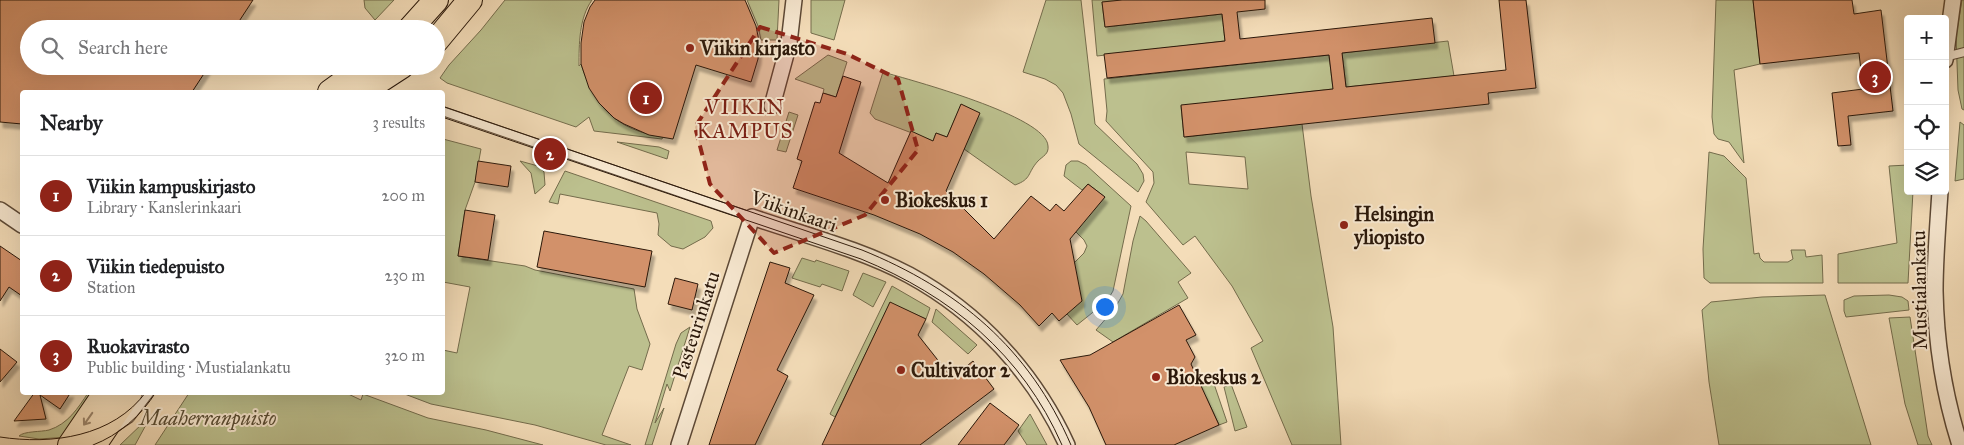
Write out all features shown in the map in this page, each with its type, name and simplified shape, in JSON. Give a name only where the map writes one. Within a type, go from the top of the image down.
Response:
[{"type":"main road","points":[[418,20],[436,0]]},
{"type":"main road","points":[[445,30],[470,0]]},
{"type":"main road","points":[[333,90],[354,75]]},
{"type":"main road","points":[[365,90],[388,75]]},
{"type":"main road","points":[[70,445],[104,395]]},
{"type":"main road","points":[[97,441],[128,395]]},
{"type":"street","points":[[772,106],[789,43],[794,0]]},
{"type":"street","points":[[1949,29],[1953,0]]},
{"type":"street","name":"Mustialankatu","points":[[1940,195],[1935,288],[1938,335],[1946,390],[1960,445]]},
{"type":"street","points":[[0,210],[20,224]]},
{"type":"street","name":"Pasteurinkatu","points":[[679,445],[752,217]]},
{"type":"street","name":"Viikinkaari","points":[[752,217],[870,258],[908,275],[952,303],[992,337],[1025,374],[1044,402],[1067,445]]},
{"type":"lane","points":[[1949,57],[1964,52]]},
{"type":"lane","name":"Viikinkaari","points":[[445,112],[752,217]]},
{"type":"lane","points":[[74,445],[97,441],[130,418],[148,395]]},
{"type":"highlighted area","points":[[760,27],[847,54],[898,79],[918,150],[865,215],[774,253],[710,184],[695,127]]},
{"type":"green space","points":[[364,0],[394,0],[375,20],[365,8]]},
{"type":"green space","points":[[505,0],[592,0],[582,23],[579,66],[581,64],[593,93],[610,114],[632,129],[663,137],[662,139],[594,131],[589,117],[576,127],[447,83],[440,78],[442,75],[445,75],[445,71],[449,65]]},
{"type":"green space","points":[[747,0],[779,0],[777,40],[761,40],[758,26]]},
{"type":"green space","points":[[811,0],[845,0],[834,40],[811,33]]},
{"type":"green space","points":[[1046,0],[1081,0],[1095,124],[1137,164],[1143,174],[1144,181],[1138,192],[1079,144],[1063,93],[1056,85],[1045,79],[1023,72]]},
{"type":"green space","points":[[1092,0],[1122,0],[1102,2],[1105,27],[1222,14],[1225,41],[1097,56]]},
{"type":"green space","points":[[1716,0],[1753,0],[1760,64],[1734,70],[1744,163],[1729,142],[1718,139],[1714,134],[1712,117]]},
{"type":"green space","points":[[1962,0],[1964,0],[1964,110],[1962,109],[1958,90],[1956,36]]},
{"type":"green space","points":[[1448,41],[1454,76],[1346,87],[1342,53]]},
{"type":"green space","points":[[828,55],[847,62],[836,97],[823,93],[824,89],[795,79]]},
{"type":"green space","points":[[1329,55],[1333,89],[1181,106],[1184,137],[1302,124],[1311,196],[1333,327],[1341,445],[1292,445],[1251,348],[1263,341],[1232,286],[1195,236],[1183,245],[1146,202],[1154,183],[1153,172],[1106,121],[1104,79]],"holes":[[[1186,152],[1245,157],[1248,189],[1189,184]]]},
{"type":"green space","points":[[883,72],[947,91],[1026,123],[1042,135],[1048,146],[1048,151],[1038,161],[1027,178],[1015,185],[964,149],[979,113],[961,105],[947,137],[936,133],[933,141],[875,119],[870,113]]},
{"type":"green space","points":[[789,112],[798,115],[786,152],[777,150]]},
{"type":"green space","points":[[1960,122],[1964,125],[1964,179],[1955,181]]},
{"type":"green space","points":[[445,140],[481,149],[475,182],[465,210],[458,256],[525,266],[535,270],[634,289],[637,309],[650,344],[642,370],[629,366],[602,435],[631,445],[606,445],[535,425],[431,404],[407,395],[445,395],[445,350],[457,353],[470,287],[445,282]]},
{"type":"green space","points":[[617,142],[659,147],[669,151],[667,159]]},
{"type":"green space","points":[[1709,152],[1724,156],[1746,178],[1754,254],[1759,253],[1760,258],[1764,262],[1788,262],[1793,259],[1791,250],[1805,250],[1806,257],[1822,255],[1823,283],[1710,283],[1704,278],[1703,249]]},
{"type":"green space","points":[[520,161],[538,166],[544,172],[545,185],[535,194],[531,173]]},
{"type":"green space","points":[[1071,161],[1078,161],[1086,165],[1131,206],[1113,291],[1107,301],[1077,325],[1067,314],[1074,263],[1084,253],[1087,246],[1075,231],[1105,197],[1088,184],[1082,190],[1064,176],[1066,165]]},
{"type":"green space","points":[[1904,165],[1904,195],[1913,195],[1908,283],[1838,283],[1838,254],[1897,243],[1889,166]]},
{"type":"green space","points":[[565,171],[711,221],[713,228],[705,237],[683,249],[671,246],[658,235],[657,213],[560,194],[558,204],[549,202]]},
{"type":"green space","points":[[1140,216],[1191,273],[1178,282],[1188,298],[1113,342],[1096,330],[1115,308],[1123,294],[1133,241]]},
{"type":"green space","points":[[802,258],[815,262],[816,260],[849,271],[842,291],[822,284],[820,287],[792,278]]},
{"type":"green space","points":[[863,273],[886,282],[873,307],[853,295]]},
{"type":"green space","points":[[892,286],[930,308],[926,319],[890,303],[835,417],[830,414]]},
{"type":"green space","points":[[1825,295],[1871,445],[1719,445],[1709,382],[1702,310],[1711,302],[1762,297]]},
{"type":"green space","points":[[1889,295],[1902,297],[1908,301],[1909,310],[1846,317],[1844,300],[1854,296]]},
{"type":"green space","points":[[936,309],[977,345],[968,354],[932,322]]},
{"type":"green space","points":[[1910,317],[1928,436],[1932,445],[1918,445],[1905,404],[1889,318]]},
{"type":"green space","points":[[690,327],[670,391],[667,384],[655,423],[664,408],[652,445],[645,445],[676,344],[681,333]]},
{"type":"green space","points":[[1212,378],[1227,422],[1219,425],[1206,397],[1185,393]]},
{"type":"green space","points":[[1231,384],[1247,427],[1235,431],[1224,387]]},
{"type":"green space","points":[[87,395],[96,395],[68,437],[39,439],[19,436],[29,432],[49,430],[62,424]]},
{"type":"green space","name":"Maaherranpuisto","points":[[188,395],[350,395],[361,400],[363,395],[366,395],[428,418],[486,430],[543,445],[155,445]]},
{"type":"green space","points":[[1030,414],[1047,445],[1027,445],[1018,431]]},
{"type":"green space","points":[[144,422],[147,423],[135,445],[120,445]]},
{"type":"building","points":[[0,0],[253,0],[240,20],[20,20],[20,75],[203,75],[193,90],[20,90],[20,124],[0,122]]},
{"type":"building","points":[[595,0],[745,0],[756,26],[759,41],[758,59],[751,82],[696,65],[673,139],[649,135],[624,124],[614,118],[599,103],[589,88],[581,64],[584,22]]},
{"type":"building","points":[[1122,0],[1265,0],[1265,9],[1237,12],[1240,39],[1432,18],[1435,43],[1342,53],[1346,87],[1506,70],[1499,0],[1526,0],[1536,88],[1488,93],[1489,104],[1184,137],[1181,105],[1333,89],[1329,55],[1107,78],[1104,54],[1225,41],[1222,14],[1105,27],[1102,2]]},
{"type":"building","points":[[1753,0],[1852,0],[1854,14],[1881,10],[1893,111],[1848,116],[1851,145],[1838,146],[1832,93],[1863,89],[1859,53],[1760,64]]},
{"type":"building","name":"Biokeskus 1","points":[[843,76],[861,82],[839,153],[888,183],[911,131],[933,141],[936,133],[947,137],[961,104],[980,113],[946,191],[994,239],[1031,196],[1050,211],[1056,204],[1064,211],[1088,184],[1105,197],[1070,239],[1082,301],[1059,321],[1052,313],[1039,326],[1020,305],[984,274],[953,252],[920,234],[874,215],[793,188],[802,161],[797,159],[815,102],[820,103],[823,93],[836,97]]},
{"type":"building","points":[[478,161],[511,166],[508,187],[475,182]]},
{"type":"building","points":[[465,210],[495,215],[488,260],[458,256]]},
{"type":"building","points":[[544,231],[652,251],[645,287],[537,267]]},
{"type":"building","points":[[0,246],[20,260],[20,295],[9,287],[0,301]]},
{"type":"building","points":[[770,262],[790,268],[785,283],[814,295],[777,370],[788,376],[755,445],[709,445]]},
{"type":"building","points":[[675,278],[698,284],[692,310],[668,304]]},
{"type":"building","name":"Cultivator 2","points":[[890,302],[926,319],[918,335],[952,378],[973,361],[994,389],[920,445],[822,445]]},
{"type":"building","name":"Biokeskus 2","points":[[1179,305],[1196,335],[1186,340],[1195,357],[1191,364],[1219,425],[1174,445],[1106,445],[1089,407],[1060,360],[1090,355]]},
{"type":"building","points":[[0,349],[17,362],[0,382]]},
{"type":"building","points":[[33,395],[40,395],[46,419],[14,421]]},
{"type":"building","points":[[40,395],[69,395],[60,409]]},
{"type":"building","points":[[990,403],[1019,425],[1004,445],[958,445]]},
{"type":"tram line","points":[[445,107],[862,250],[929,283],[959,303],[987,326],[1012,351],[1034,379],[1054,410],[1071,445]]},
{"type":"tram line","points":[[445,118],[861,259],[894,274],[954,310],[1005,356],[1046,412],[1062,445]]},
{"type":"tram line","points":[[0,437],[40,440],[80,434],[99,428],[117,419],[143,395]]},
{"type":"tram line","points":[[93,445],[112,436],[129,424],[154,395]]},
{"type":"place","name":"Viikin kirjasto","points":[[690,48]]},
{"type":"place","name":"Ruokavirasto","points":[[1875,77]]},
{"type":"place","name":"Viikin kampuskirjasto","points":[[646,98]]},
{"type":"place","name":"Viikin tiedepuisto","points":[[550,154]]},
{"type":"place","name":"Biokeskus 1","points":[[885,200]]},
{"type":"place","name":"Helsingin yliopisto","points":[[1344,225]]},
{"type":"place","name":"Cultivator 2","points":[[901,370]]},
{"type":"place","name":"Biokeskus 2","points":[[1156,377]]},
{"type":"district","name":"VIIKIN KAMPUS","points":[[745,119]]}]
